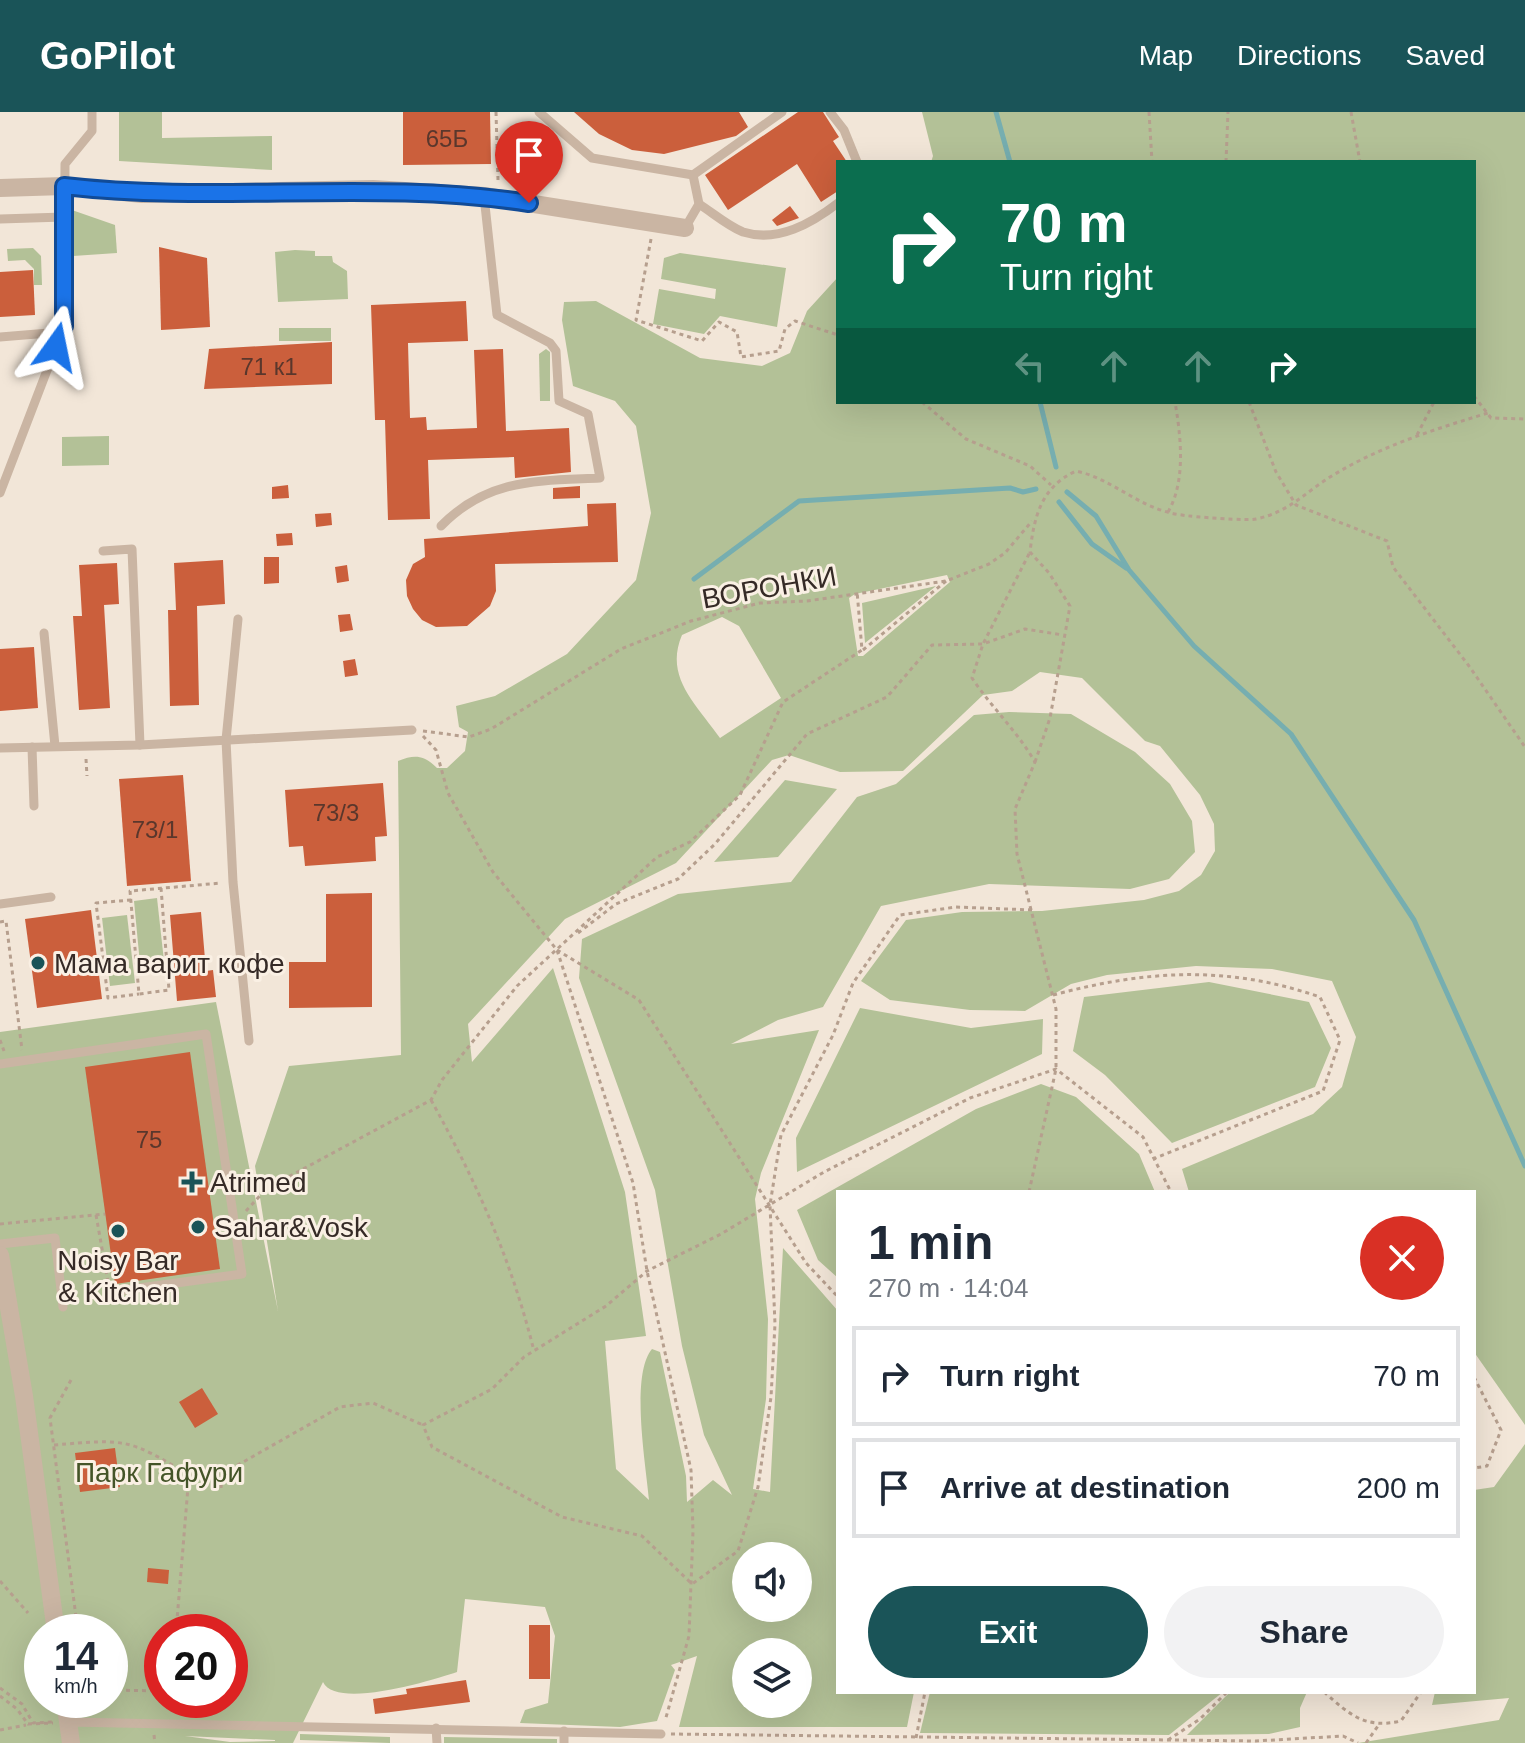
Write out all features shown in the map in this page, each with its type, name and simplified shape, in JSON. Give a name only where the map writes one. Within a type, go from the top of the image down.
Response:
[{"type":"street","points":[[0,188],[64,186],[142,194],[373,189],[491,197],[685,228]]},
{"type":"street","points":[[0,1255],[24,1396],[54,1614]]},
{"type":"street","points":[[62,1718],[71,1743]]},
{"type":"lane","points":[[0,493],[61,332],[65,164],[92,131],[92,112]]},
{"type":"lane","points":[[539,112],[592,158],[693,175],[782,112]]},
{"type":"lane","points":[[762,112],[768,122]]},
{"type":"lane","points":[[830,112],[844,130],[856,160]]},
{"type":"lane","points":[[685,228],[699,204],[693,175]]},
{"type":"lane","points":[[441,526],[456,511],[515,482],[600,478],[588,414],[559,401],[556,351],[550,343],[497,315],[491,197]]},
{"type":"lane","points":[[699,204],[744,232],[784,234],[818,219],[836,205]]},
{"type":"lane","points":[[0,219],[64,217]]},
{"type":"lane","points":[[0,337],[61,332]]},
{"type":"lane","points":[[103,551],[132,549],[140,745]]},
{"type":"lane","points":[[238,619],[226,740],[233,882],[249,1041]]},
{"type":"lane","points":[[44,633],[55,746]]},
{"type":"lane","points":[[0,748],[140,745],[412,730]]},
{"type":"lane","points":[[32,747],[34,806]]},
{"type":"lane","points":[[0,904],[51,897]]},
{"type":"lane","points":[[0,1064],[206,1034],[242,1274],[110,1292]]},
{"type":"lane","points":[[0,1244],[55,1238],[63,1307]]},
{"type":"lane","points":[[128,1716],[661,1734]]},
{"type":"lane","points":[[436,1728],[437,1743]]},
{"type":"lane","points":[[564,1731],[564,1743]]},
{"type":"path","points":[[491,197],[496,112]]},
{"type":"path","points":[[1149,112],[1152,160]]},
{"type":"path","points":[[1226,160],[1228,112]]},
{"type":"path","points":[[1351,112],[1360,160]]},
{"type":"path","points":[[654,223],[636,320],[702,341],[719,322],[737,332],[741,357],[779,351],[785,329],[795,321],[836,334]]},
{"type":"path","points":[[1476,398],[1491,418],[1525,419]]},
{"type":"path","points":[[924,404],[966,439],[1030,466],[1051,485]]},
{"type":"path","points":[[1168,512],[1176,499],[1180,465],[1175,404]]},
{"type":"path","points":[[1250,404],[1276,472],[1296,505],[1387,541],[1393,567],[1469,666],[1525,747]]},
{"type":"path","points":[[1417,435],[1433,404]]},
{"type":"path","points":[[1035,762],[1018,733],[995,712],[972,678],[983,644],[1030,552],[1034,518],[1051,485],[1076,471],[1092,475],[1126,497],[1168,512],[1253,520],[1296,505],[1333,475],[1417,435],[1488,413]]},
{"type":"path","name":"ВОРОНКИ","points":[[412,730],[469,737],[491,729],[621,649],[691,621],[760,603],[807,601],[857,591],[946,581],[1005,553],[1034,518]]},
{"type":"path","points":[[1029,1190],[1056,1069],[1053,995],[1017,854],[1015,809],[1050,718],[1070,606],[1049,573],[1030,552]]},
{"type":"path","points":[[234,1223],[266,1189],[431,1100],[442,1080],[517,986],[657,857],[690,842],[740,795],[783,702],[862,650],[946,581]]},
{"type":"path","points":[[857,591],[862,650]]},
{"type":"path","points":[[557,950],[616,904],[678,879],[715,844],[807,734],[887,697],[932,645],[983,644],[1025,629],[1063,635]]},
{"type":"path","points":[[412,730],[428,739],[436,750],[448,793],[493,872],[557,950],[639,1000],[806,1263],[836,1295]]},
{"type":"path","points":[[139,994],[130,891],[233,882]]},
{"type":"path","points":[[131,900],[96,903],[108,998],[169,990],[161,888]]},
{"type":"path","points":[[692,1584],[738,1551],[758,1487],[771,1397],[775,1324],[770,1205],[781,1135],[833,1035],[853,983],[900,915],[956,907],[1032,910]]},
{"type":"path","points":[[0,922],[6,921],[24,1060]]},
{"type":"path","points":[[557,950],[633,1183],[647,1271],[691,1470],[689,1636],[661,1734],[1168,1740],[1343,1736],[1358,1743]]},
{"type":"path","points":[[1053,995],[1097,983],[1191,973],[1273,981],[1320,997],[1340,1040],[1323,1091],[1153,1159]]},
{"type":"path","points":[[423,1425],[492,1389],[534,1351],[606,1306],[647,1271],[770,1205],[824,1172],[970,1098],[1056,1069]]},
{"type":"path","points":[[1056,1069],[1143,1137],[1170,1190]]},
{"type":"path","points":[[431,1100],[482,1195],[517,1283],[534,1351]]},
{"type":"path","points":[[0,1224],[105,1214]]},
{"type":"path","points":[[96,1215],[110,1292]]},
{"type":"path","points":[[71,1380],[50,1418],[76,1614]]},
{"type":"path","points":[[1476,1381],[1501,1430],[1487,1466],[1476,1468]]},
{"type":"path","points":[[54,1445],[118,1440],[141,1445],[189,1475],[222,1474],[340,1407],[373,1403],[423,1425],[432,1447],[562,1517],[642,1536],[692,1584]]},
{"type":"path","points":[[221,1488],[222,1474]]},
{"type":"path","points":[[177,1614],[189,1475]]},
{"type":"path","points":[[0,1581],[28,1613]]},
{"type":"path","points":[[0,1688],[22,1704],[33,1723]]},
{"type":"path","points":[[916,1738],[925,1694]]},
{"type":"path","points":[[1168,1740],[1200,1719],[1225,1694]]},
{"type":"path","points":[[1326,1694],[1347,1712],[1378,1726],[1401,1721],[1420,1694]]},
{"type":"path","points":[[0,1696],[17,1709],[28,1724]]},
{"type":"path","points":[[0,1730],[46,1718]]},
{"type":"path","points":[[28,1724],[51,1725],[56,1718]]},
{"type":"path","points":[[1366,1743],[1378,1726]]},
{"type":"green space","points":[[119,112],[162,112],[162,138],[272,136],[272,170],[119,161]]},
{"type":"green space","name":"Парк Гафури","points":[[922,112],[1525,112],[1525,1425],[1476,1355],[1476,1190],[1188,1190],[1182,1169],[1313,1114],[1342,1087],[1356,1037],[1332,981],[1272,969],[1196,966],[1107,975],[1071,984],[1025,1011],[970,1010],[890,1000],[861,981],[906,920],[962,912],[1042,911],[1144,900],[1179,891],[1201,875],[1215,851],[1214,824],[1200,795],[1160,746],[1145,741],[1082,678],[1040,672],[1012,691],[983,695],[903,771],[840,772],[789,755],[772,760],[676,863],[565,919],[468,1024],[472,1062],[553,968],[625,1192],[646,1336],[605,1341],[616,1469],[649,1500],[641,1399],[645,1362],[652,1349],[660,1352],[686,1476],[687,1502],[713,1480],[732,1495],[704,1435],[682,1346],[655,1190],[579,978],[582,939],[678,894],[791,882],[857,797],[896,784],[974,715],[1009,712],[1071,714],[1135,752],[1170,784],[1192,821],[1195,852],[1169,879],[1130,889],[989,884],[881,906],[823,1007],[778,1020],[731,1044],[819,1030],[761,1173],[755,1199],[768,1319],[766,1399],[753,1489],[770,1492],[783,1248],[836,1309],[836,1694],[914,1694],[907,1727],[679,1727],[697,1656],[671,1665],[675,1670],[657,1721],[620,1727],[520,1723],[525,1710],[548,1703],[555,1636],[545,1607],[465,1599],[457,1672],[407,1686],[365,1693],[332,1690],[323,1682],[293,1743],[0,1743],[0,1032],[216,1002],[278,1311],[255,1166],[289,1066],[401,1055],[398,761],[419,757],[437,768],[447,768],[465,751],[468,732],[459,727],[456,706],[495,696],[567,654],[636,580],[651,513],[636,426],[615,401],[573,386],[562,320],[564,302],[596,301],[700,358],[762,366],[790,353],[807,311],[836,279],[836,404],[1476,404],[1476,160],[932,160]],"holes":[[[947,575],[950,582],[863,656],[858,656],[849,598],[855,594]],[[722,617],[739,626],[781,698],[720,738],[685,690],[677,664],[677,650],[682,635]],[[185,1736],[275,1740],[275,1741],[230,1742]]]},
{"type":"green space","points":[[69,209],[115,225],[117,253],[73,256]]},
{"type":"green space","points":[[33,248],[41,256],[42,285],[34,285],[34,269],[25,260],[8,261],[7,249]]},
{"type":"green space","points":[[315,251],[315,256],[332,256],[333,262],[347,271],[348,299],[278,302],[275,252]]},
{"type":"green space","points":[[680,253],[786,268],[777,327],[720,316],[704,334],[653,324],[659,289],[715,299],[716,289],[661,279],[664,258]]},
{"type":"green space","points":[[279,328],[331,328],[331,341],[279,341]]},
{"type":"green space","points":[[546,349],[550,352],[550,401],[540,401],[539,354]]},
{"type":"green space","points":[[109,436],[109,465],[62,466],[62,437]]},
{"type":"green space","points":[[936,586],[865,643],[862,603]]},
{"type":"green space","points":[[785,780],[837,789],[778,857],[714,862]]},
{"type":"green space","points":[[157,898],[164,961],[140,964],[134,901]]},
{"type":"green space","points":[[127,915],[135,983],[110,986],[102,918]]},
{"type":"green space","points":[[1209,982],[1309,1002],[1331,1048],[1315,1087],[1172,1143],[1105,1075],[1073,1051],[1084,997]]},
{"type":"green space","points":[[860,1008],[971,1028],[1043,1019],[1042,1054],[797,1172],[796,1138]]},
{"type":"green space","points":[[1041,1084],[1076,1097],[1139,1154],[1154,1190],[836,1190],[836,1276],[818,1260],[797,1210],[976,1109]]},
{"type":"green space","points":[[1525,1444],[1525,1743],[1358,1743],[1499,1720],[1509,1698],[1432,1705],[1435,1694],[1476,1694],[1476,1490],[1494,1487]]},
{"type":"green space","points":[[930,1694],[1220,1694],[1169,1735],[920,1733]]},
{"type":"green space","points":[[1228,1694],[1306,1694],[1300,1708],[1300,1727],[1269,1734],[1187,1735]]},
{"type":"green space","points":[[300,1734],[390,1737],[390,1743],[300,1740]]},
{"type":"green space","points":[[444,1737],[557,1739],[557,1743],[444,1743]]},
{"type":"building","points":[[403,112],[490,112],[491,164],[403,165]]},
{"type":"building","points":[[574,112],[739,112],[748,127],[736,136],[664,154],[632,150],[599,134]]},
{"type":"building","points":[[798,112],[823,112],[839,137],[833,141],[846,160],[836,160],[836,192],[821,202],[797,164],[728,210],[705,175]]},
{"type":"building","points":[[790,206],[799,218],[777,226],[772,220]]},
{"type":"building","points":[[159,247],[207,258],[210,327],[161,330]]},
{"type":"building","points":[[33,270],[35,315],[0,317],[0,272]]},
{"type":"building","points":[[466,301],[468,341],[408,343],[410,418],[426,417],[427,430],[477,428],[474,350],[503,349],[506,431],[569,428],[571,472],[515,478],[514,457],[428,460],[430,519],[388,520],[385,420],[375,420],[371,305]]},
{"type":"building","points":[[332,342],[332,384],[204,389],[209,349]]},
{"type":"building","points":[[288,485],[289,498],[272,499],[272,487]]},
{"type":"building","points":[[580,486],[580,498],[553,499],[553,488]]},
{"type":"building","points":[[616,503],[618,562],[495,564],[496,591],[490,606],[467,626],[436,627],[422,620],[413,609],[407,596],[406,580],[413,564],[425,557],[424,539],[588,526],[587,504]]},
{"type":"building","points":[[331,513],[332,525],[316,527],[315,514]]},
{"type":"building","points":[[292,533],[293,545],[277,546],[276,534]]},
{"type":"building","points":[[264,557],[279,557],[279,583],[264,584]]},
{"type":"building","points":[[223,560],[225,604],[197,606],[199,705],[170,706],[168,610],[176,610],[174,563]]},
{"type":"building","points":[[117,563],[119,604],[104,605],[110,708],[79,710],[73,616],[82,616],[79,565]]},
{"type":"building","points":[[347,565],[349,581],[337,583],[335,567]]},
{"type":"building","points":[[350,614],[353,630],[340,632],[338,615]]},
{"type":"building","points":[[34,647],[38,708],[0,711],[0,649]]},
{"type":"building","points":[[355,659],[358,675],[345,677],[343,661]]},
{"type":"building","points":[[183,775],[191,881],[127,886],[119,779]]},
{"type":"building","points":[[383,783],[387,836],[375,837],[376,861],[305,866],[303,846],[289,847],[285,790]]},
{"type":"building","points":[[372,893],[372,1007],[289,1008],[289,962],[326,962],[326,894]]},
{"type":"building","points":[[91,910],[102,999],[37,1008],[25,919]]},
{"type":"building","points":[[201,912],[206,971],[213,970],[216,997],[177,1001],[170,915]]},
{"type":"building","points":[[190,1052],[220,1269],[115,1284],[85,1067]]},
{"type":"building","points":[[202,1388],[218,1414],[195,1428],[179,1402]]},
{"type":"building","points":[[115,1448],[120,1487],[80,1492],[75,1453]]},
{"type":"building","points":[[148,1568],[169,1570],[168,1584],[147,1582]]},
{"type":"building","points":[[529,1625],[550,1625],[550,1679],[529,1679]]},
{"type":"building","points":[[466,1680],[470,1702],[375,1714],[373,1699],[407,1694],[406,1689]]},
{"type":"waterway","points":[[996,112],[1009,160]]},
{"type":"waterway","points":[[1040,404],[1056,467]]},
{"type":"waterway","points":[[694,579],[799,501],[1036,489]]},
{"type":"waterway","points":[[1067,492],[1096,516],[1129,570],[1194,646],[1291,734],[1414,920],[1525,1166]]},
{"type":"waterway","points":[[1059,502],[1092,544],[1126,568]]},
{"type":"place","name":"Мама варит кофе","points":[[38,963]]},
{"type":"place","name":"Atrimed","points":[[192,1182]]},
{"type":"place","name":"Sahar&Vosk","points":[[198,1227]]},
{"type":"place","name":"Noisy Bar & Kitchen","points":[[118,1231]]},
{"type":"route","points":[[56,347],[64,326],[64,186],[142,194],[373,189],[484,196],[529,203]]}]
